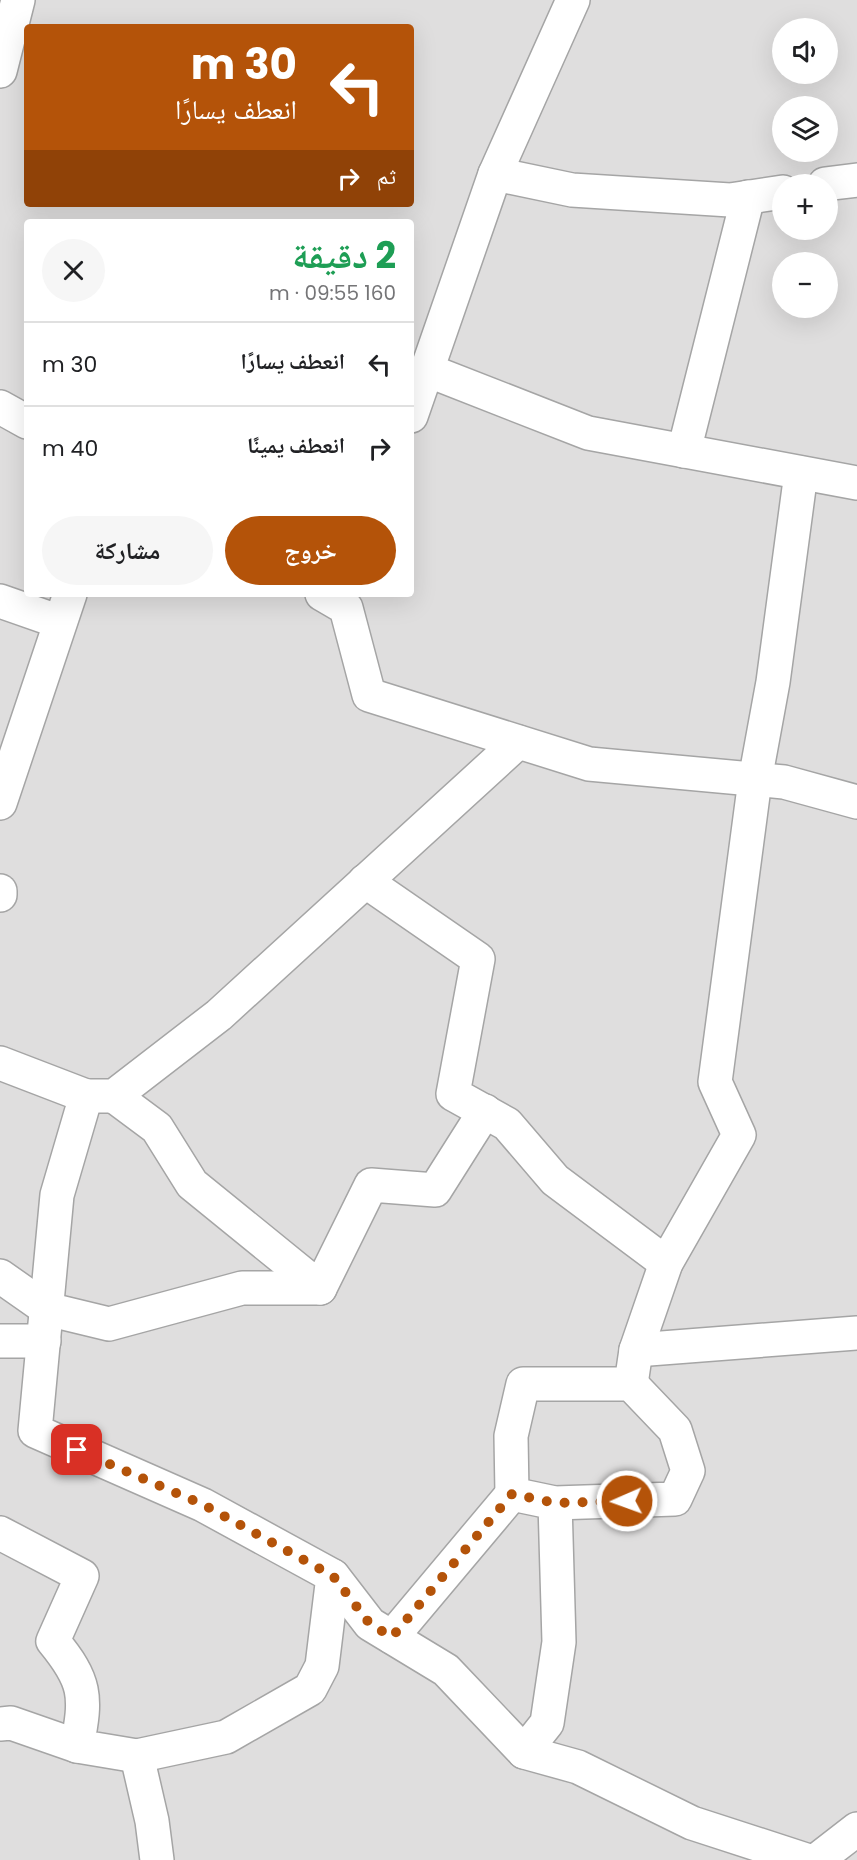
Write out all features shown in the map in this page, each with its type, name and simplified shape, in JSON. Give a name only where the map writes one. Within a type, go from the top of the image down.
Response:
[{"type":"street","points":[[1,60],[18,0]]},
{"type":"street","points":[[414,407],[495,174],[573,0]]},
{"type":"street","points":[[495,174],[572,190],[730,200],[772,194]]},
{"type":"street","points":[[838,182],[857,180]]},
{"type":"street","points":[[684,451],[748,197]]},
{"type":"street","points":[[427,370],[588,433],[857,483]]},
{"type":"street","points":[[0,407],[24,420]]},
{"type":"street","points":[[631,1384],[636,1350],[666,1263],[739,1135],[715,1082],[755,780],[773,682],[801,473]]},
{"type":"street","points":[[339,599],[369,695],[589,764],[784,782],[857,802]]},
{"type":"street","points":[[0,601],[65,608],[0,803]]},
{"type":"street","points":[[518,742],[219,1015],[100,1096],[57,1195],[35,1431],[204,1505],[333,1576],[370,1624],[446,1670],[524,1752],[578,1767],[692,1823],[806,1860]]},
{"type":"street","points":[[365,881],[478,959],[453,1094],[507,1124],[555,1180],[666,1263]]},
{"type":"street","points":[[0,1063],[100,1096],[157,1128],[192,1184],[320,1288]]},
{"type":"street","points":[[320,1288],[371,1185],[435,1190],[485,1112]]},
{"type":"street","points":[[0,1276],[45,1325]]},
{"type":"street","points":[[0,1341],[45,1325],[109,1324],[242,1288],[320,1288]]},
{"type":"street","points":[[636,1350],[857,1333]]},
{"type":"street","points":[[392,1637],[512,1494],[511,1436],[523,1384],[631,1384],[675,1430],[687,1471],[675,1499],[555,1503],[512,1494]]},
{"type":"street","points":[[524,1752],[547,1723],[559,1642],[555,1503]]},
{"type":"street","points":[[0,1533],[82,1576],[53,1641],[74,1666],[85,1706],[76,1746]]},
{"type":"street","points":[[0,1724],[10,1723],[76,1746],[137,1756],[226,1737],[310,1689],[322,1666],[333,1576]]},
{"type":"street","points":[[137,1756],[152,1821],[157,1860]]},
{"type":"street","points":[[817,1860],[857,1829]]},
{"type":"shaded area","points":[[0,0],[857,0],[857,1860],[0,1860]]},
{"type":"route","points":[[77,1450],[204,1505],[333,1576],[370,1624],[392,1637],[512,1494],[555,1503],[627,1501]]}]
